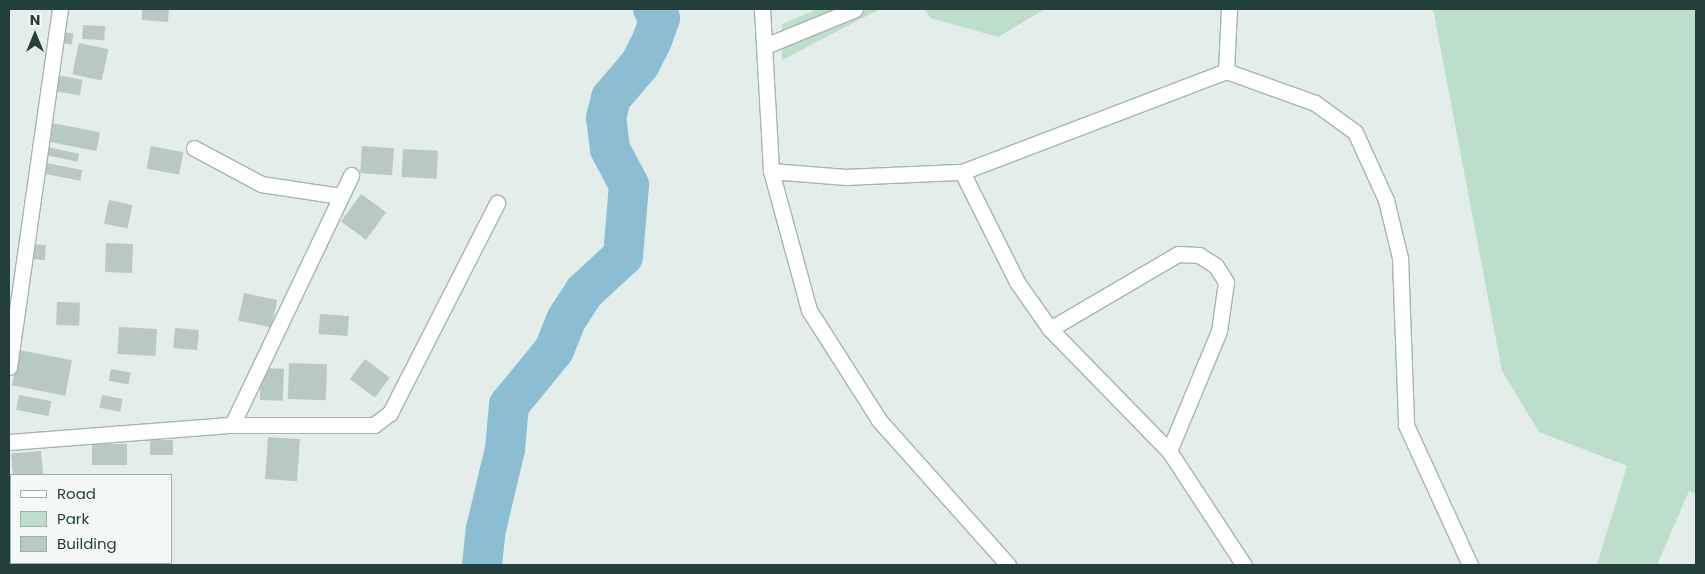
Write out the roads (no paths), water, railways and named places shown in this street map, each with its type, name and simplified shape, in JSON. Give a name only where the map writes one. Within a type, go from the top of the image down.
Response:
[{"type":"street","points":[[9,367],[60,9]]},
{"type":"street","points":[[762,9],[771,171],[809,310],[879,420],[1008,565]]},
{"type":"street","points":[[765,46],[855,9]]},
{"type":"street","points":[[1226,71],[1229,9]]},
{"type":"street","points":[[771,171],[846,177],[962,172],[1226,71],[1315,103],[1355,132],[1375,167],[1400,258],[1406,425],[1470,565]]},
{"type":"street","points":[[194,148],[261,184],[340,196]]},
{"type":"street","points":[[962,172],[1018,282],[1050,329],[1169,451],[1244,565]]},
{"type":"street","points":[[232,425],[351,175]]},
{"type":"street","points":[[9,442],[232,425],[374,426],[390,412],[497,204]]},
{"type":"street","points":[[1050,329],[1178,254],[1199,256],[1216,266],[1226,282],[1219,331],[1169,451]]},
{"type":"waterway","points":[[482,565],[486,529],[505,449],[509,405],[554,350],[566,320],[584,292],[623,256],[629,185],[610,149],[606,118],[611,98],[640,64],[652,40],[660,18],[653,9]]}]
